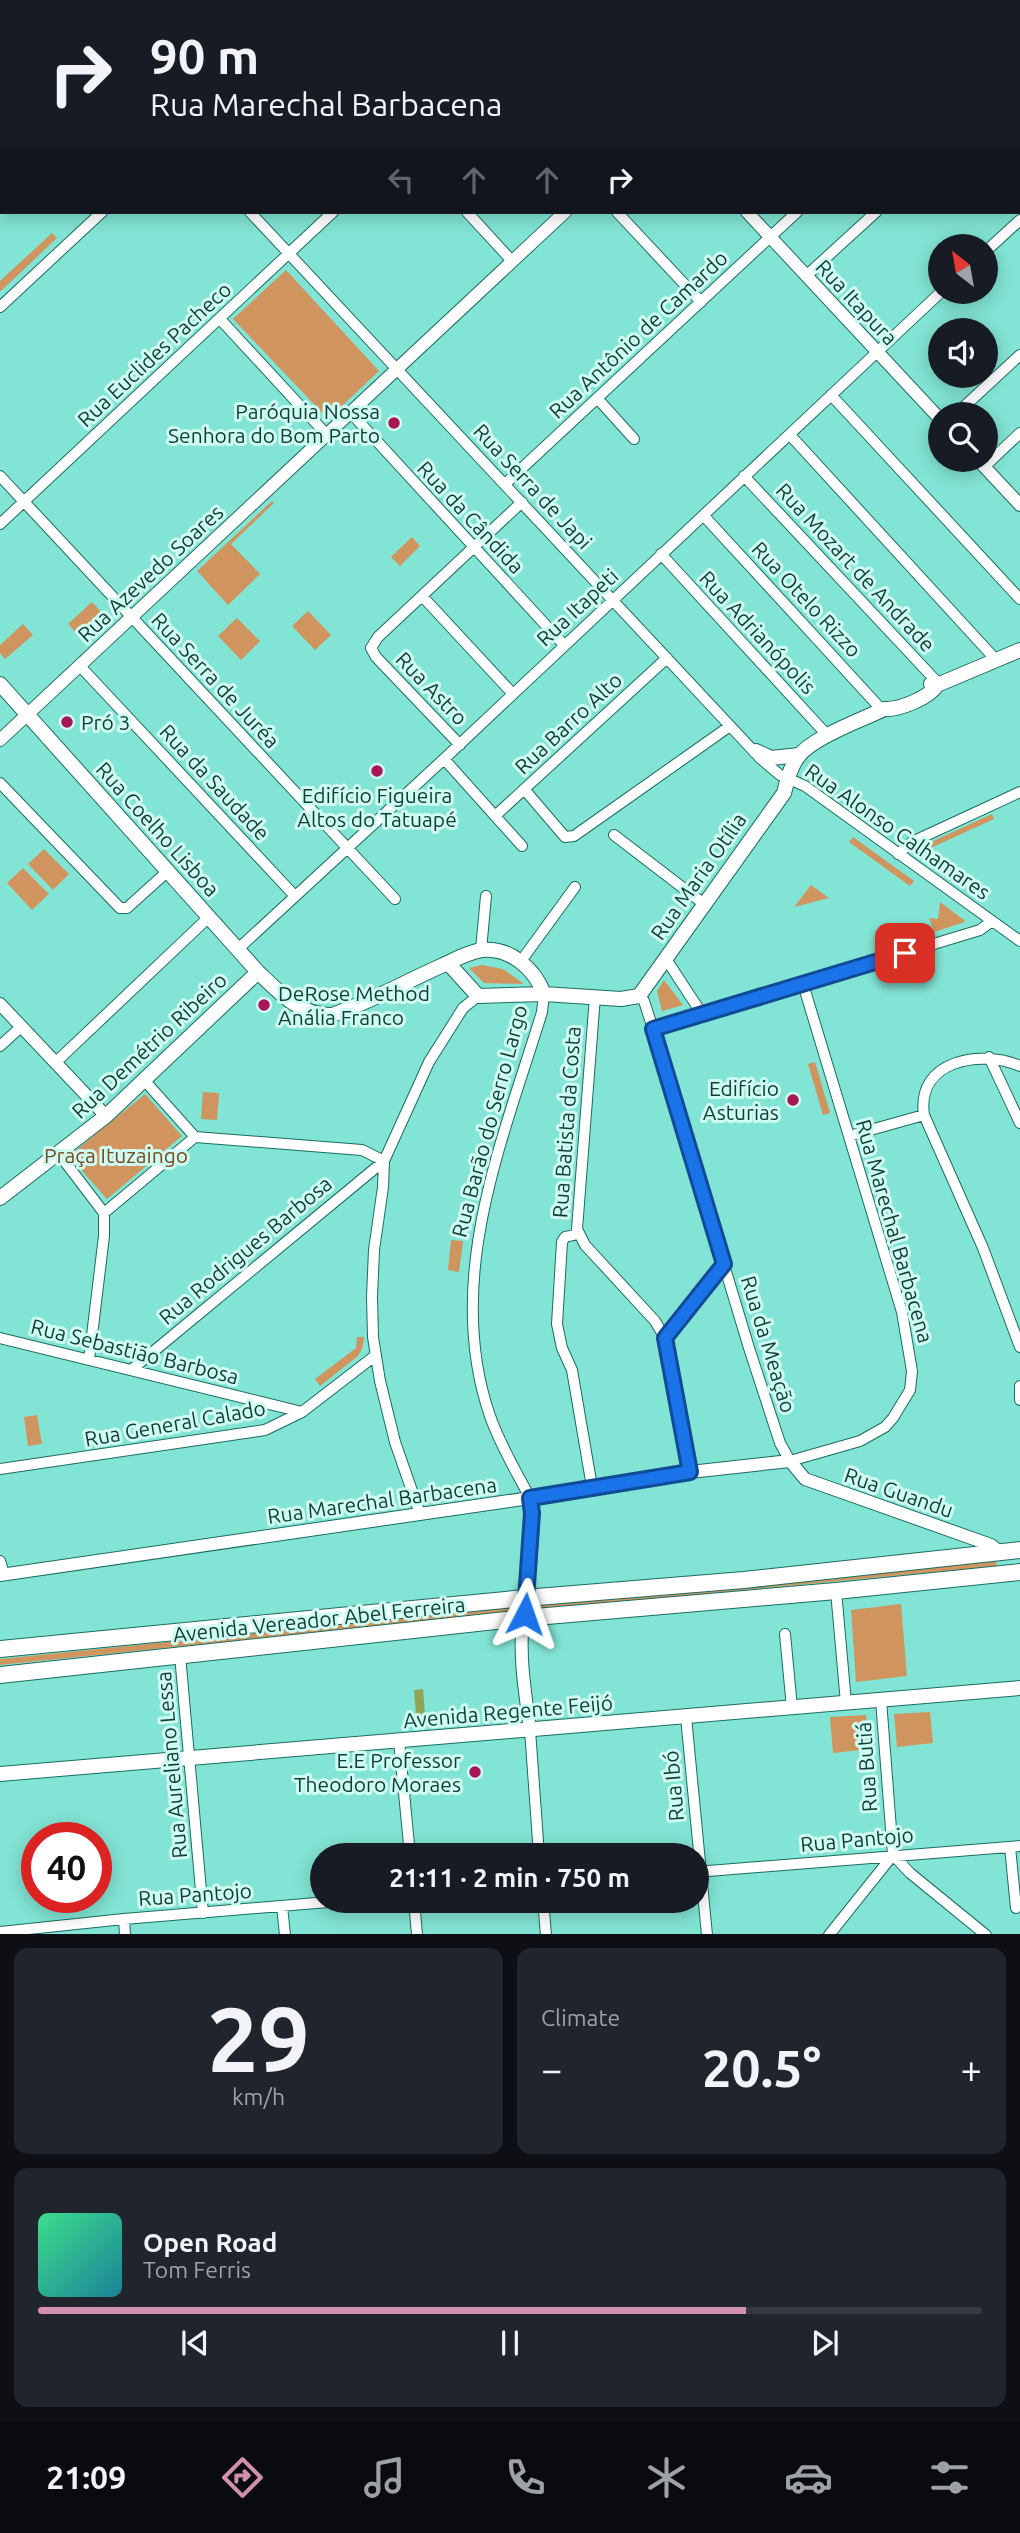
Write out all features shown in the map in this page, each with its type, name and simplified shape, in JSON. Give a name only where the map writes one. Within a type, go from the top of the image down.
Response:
[{"type":"main road","points":[[756,751],[771,758],[799,755],[828,736],[883,710],[889,703],[930,684],[938,685],[1020,650]]},
{"type":"main road","name":"Rua Coelho Lisboa","points":[[0,684],[258,972]]},
{"type":"main road","name":"Rua Maria Otília","points":[[639,996],[784,793],[799,755]]},
{"type":"main road","points":[[258,972],[299,1007],[322,1016],[332,1015],[481,950],[521,961]]},
{"type":"main road","name":"Rua Barão do Serro Largo","points":[[521,961],[532,971],[544,994]]},
{"type":"main road","points":[[448,963],[478,996],[544,994],[621,999],[639,996]]},
{"type":"main road","name":"Rua Demétrio Ribeiro","points":[[0,1198],[106,1116],[258,972]]},
{"type":"main road","name":"Avenida Vereador Abel Ferreira","points":[[0,1649],[525,1598],[744,1580],[1020,1550]]},
{"type":"main road","name":"Avenida Vereador Abel Ferreira","points":[[0,1675],[524,1618],[1020,1572]]},
{"type":"main road","name":"Avenida Regente Feijó","points":[[0,1773],[1020,1688]]},
{"type":"street","points":[[0,307],[100,214]]},
{"type":"street","points":[[252,214],[289,254]]},
{"type":"street","name":"Rua Euclides Pacheco","points":[[0,524],[331,214]]},
{"type":"street","points":[[469,214],[512,261]]},
{"type":"street","points":[[398,368],[563,214]]},
{"type":"street","points":[[619,214],[701,302]]},
{"type":"street","name":"Rua Itapura","points":[[749,214],[928,406]]},
{"type":"street","name":"Rua Antônio de Camardo","points":[[505,484],[795,214]]},
{"type":"street","points":[[806,275],[874,214]]},
{"type":"street","points":[[998,240],[1020,220]]},
{"type":"street","name":"Rua Serra de Japi","points":[[289,254],[761,759],[788,778]]},
{"type":"street","name":"Rua Itapeti","points":[[237,949],[444,760],[929,304]]},
{"type":"street","points":[[220,319],[327,435]]},
{"type":"street","points":[[969,402],[1020,355]]},
{"type":"street","name":"Rua Azevedo Soares","points":[[0,740],[398,368]]},
{"type":"street","points":[[831,395],[1020,599]]},
{"type":"street","points":[[597,398],[634,439]]},
{"type":"street","name":"Rua da Cândida","points":[[351,413],[564,645]]},
{"type":"street","points":[[998,450],[1020,433]]},
{"type":"street","points":[[790,435],[997,661]]},
{"type":"street","points":[[989,472],[1020,505]]},
{"type":"street","name":"Rua Serra de Juréa","points":[[0,476],[395,899]]},
{"type":"street","name":"Rua Mozart de Andrade","points":[[744,476],[938,685]]},
{"type":"street","points":[[513,694],[422,596],[522,502]]},
{"type":"street","name":"Rua Otelo Rizzo","points":[[704,516],[883,710]]},
{"type":"street","name":"Rua Adrianópolis","points":[[661,554],[828,736]]},
{"type":"street","name":"Rua Astro","points":[[422,596],[373,644],[372,651],[460,745]]},
{"type":"street","name":"Rua Barro Alto","points":[[495,816],[667,657]]},
{"type":"street","name":"Rua da Saudade","points":[[79,666],[295,895]]},
{"type":"street","points":[[524,789],[565,837],[574,836],[730,726]]},
{"type":"street","points":[[444,760],[522,846]]},
{"type":"street","name":"Rua Alonso Calhamares","points":[[788,778],[805,786],[1020,941]]},
{"type":"street","points":[[0,783],[120,908],[127,908],[168,871]]},
{"type":"street","points":[[898,854],[912,842],[1020,792]]},
{"type":"street","points":[[614,835],[704,904]]},
{"type":"street","points":[[521,961],[575,887]]},
{"type":"street","points":[[481,950],[486,896]]},
{"type":"street","points":[[55,1063],[209,917]]},
{"type":"street","points":[[653,1029],[980,930],[992,921]]},
{"type":"street","points":[[666,959],[702,1014]]},
{"type":"street","name":"Rua Marechal Barbacena","points":[[2,1574],[530,1498],[690,1472],[790,1461],[860,1441],[874,1434],[893,1418],[910,1390],[911,1352],[902,1312],[803,984]]},
{"type":"street","name":"Rua Barão do Serro Largo","points":[[530,1498],[490,1416],[475,1344],[472,1304],[474,1255],[481,1219],[542,1012],[544,994]]},
{"type":"street","points":[[420,1514],[396,1442],[380,1381],[372,1297],[374,1250],[384,1161],[429,1062],[463,1008],[478,996]]},
{"type":"street","name":"Rua Batista da Costa","points":[[592,1487],[572,1370],[559,1339],[557,1324],[562,1242],[565,1237],[578,1234],[576,1223],[595,996]]},
{"type":"street","name":"Rua da Meação","points":[[639,996],[644,1001],[653,1029],[780,1443],[790,1461]]},
{"type":"street","points":[[0,1004],[106,1116]]},
{"type":"street","points":[[0,1046],[21,1027]]},
{"type":"street","points":[[1020,1066],[1001,1058],[989,1057],[962,1060],[945,1068],[933,1078],[925,1092],[924,1115],[983,1248],[1020,1347]]},
{"type":"street","points":[[989,1057],[1020,1123]]},
{"type":"street","points":[[144,1080],[195,1137],[362,1150],[384,1161]]},
{"type":"street","points":[[849,1136],[924,1115]]},
{"type":"street","points":[[104,1213],[195,1137]]},
{"type":"street","points":[[59,1154],[104,1213],[104,1236],[89,1360]]},
{"type":"street","name":"Rua Rodrigues Barbosa","points":[[131,1370],[384,1161]]},
{"type":"street","points":[[578,1234],[655,1321],[665,1338],[690,1472]]},
{"type":"street","points":[[665,1338],[724,1264]]},
{"type":"street","name":"Rua Sebastião Barbosa","points":[[0,1338],[302,1412]]},
{"type":"street","name":"Rua General Calado","points":[[0,1469],[251,1433],[277,1425],[302,1412],[376,1355]]},
{"type":"street","points":[[1020,1386],[1020,1400]]},
{"type":"street","name":"Rua Guandu","points":[[790,1461],[805,1479],[992,1545],[1001,1553]]},
{"type":"street","points":[[530,1498],[532,1513],[522,1633],[538,1843]]},
{"type":"street","points":[[0,1561],[2,1574]]},
{"type":"street","points":[[836,1591],[846,1703]]},
{"type":"street","points":[[785,1634],[792,1708]]},
{"type":"street","name":"Rua Aureliano Lessa","points":[[180,1656],[203,1913]]},
{"type":"street","name":"Rua Butiá","points":[[881,1700],[893,1855]]},
{"type":"street","name":"Rua Ibó","points":[[686,1717],[696,1843]]},
{"type":"street","points":[[399,1741],[409,1843]]},
{"type":"street","points":[[1015,1847],[1016,1908]]},
{"type":"street","name":"Rua Pantojo","points":[[709,1871],[1015,1847]]},
{"type":"street","points":[[829,1934],[893,1855],[910,1873],[986,1934]]},
{"type":"street","name":"Rua Pantojo","points":[[0,1932],[310,1904]]},
{"type":"street","points":[[282,1906],[285,1934]]},
{"type":"street","points":[[415,1913],[417,1934]]},
{"type":"street","points":[[545,1913],[547,1934]]},
{"type":"street","name":"Rua Ibó","points":[[704,1913],[707,1934]]},
{"type":"street","points":[[124,1919],[125,1934]]},
{"type":"green space","points":[[52,233],[57,238],[1,291],[0,281]]},
{"type":"green space","points":[[286,270],[379,371],[328,419],[233,319]]},
{"type":"green space","points":[[272,501],[274,503],[231,544],[260,574],[228,605],[197,571]]},
{"type":"green space","points":[[412,537],[420,546],[400,566],[391,557]]},
{"type":"green space","points":[[92,602],[102,613],[78,635],[68,624]]},
{"type":"green space","points":[[308,611],[331,635],[315,650],[292,626]]},
{"type":"green space","points":[[237,618],[260,641],[241,660],[218,636]]},
{"type":"green space","points":[[23,624],[33,635],[5,659],[0,653],[0,645]]},
{"type":"green space","points":[[992,814],[994,819],[924,851],[976,888],[972,893],[916,853],[916,849]]},
{"type":"green space","points":[[853,837],[914,881],[910,886],[849,842]]},
{"type":"green space","points":[[44,849],[69,874],[53,890],[28,864]]},
{"type":"green space","points":[[23,868],[49,894],[32,910],[7,883]]},
{"type":"green space","points":[[811,885],[829,898],[794,907]]},
{"type":"green space","points":[[940,902],[965,922],[934,932],[929,918],[938,919]]},
{"type":"green space","points":[[482,965],[503,969],[524,984],[484,983],[469,968]]},
{"type":"green space","points":[[664,980],[683,1005],[662,1011],[657,991]]},
{"type":"green space","points":[[815,1062],[830,1113],[823,1115],[808,1064]]},
{"type":"green space","points":[[203,1092],[219,1093],[217,1120],[201,1119]]},
{"type":"green space","name":"Praça Ituzaingo","points":[[145,1094],[182,1136],[107,1199],[69,1156]]},
{"type":"green space","points":[[451,1240],[463,1241],[459,1272],[448,1270]]},
{"type":"green space","points":[[357,1337],[364,1337],[358,1356],[320,1386],[315,1379],[356,1348]]},
{"type":"green space","points":[[37,1415],[42,1444],[28,1446],[24,1417]]},
{"type":"green space","points":[[996,1561],[997,1566],[541,1609],[540,1604],[767,1585]]},
{"type":"green space","points":[[901,1604],[907,1676],[856,1682],[851,1610]]},
{"type":"green space","points":[[510,1607],[510,1612],[0,1665],[0,1659]]},
{"type":"green space","points":[[930,1712],[933,1743],[897,1747],[894,1714]]},
{"type":"green space","points":[[866,1715],[870,1749],[833,1753],[830,1717]]},
{"type":"shaded area","points":[[423,1689],[426,1727],[417,1728],[414,1690]]},
{"type":"place","name":"Paróquia Nossa Senhora do Bom Parto","points":[[394,423]]},
{"type":"place","name":"Pró 3","points":[[67,722]]},
{"type":"place","name":"Edifício Figueira Altos do Tatuapé","points":[[377,771]]},
{"type":"place","name":"DeRose Method Anália Franco","points":[[264,1005]]},
{"type":"place","name":"Edifício Asturias","points":[[793,1100]]},
{"type":"place","name":"E.E Professor Theodoro Moraes","points":[[475,1772]]},
{"type":"route","points":[[525,1614],[532,1513],[530,1498],[690,1472],[665,1338],[724,1264],[653,1029],[905,953]]}]
